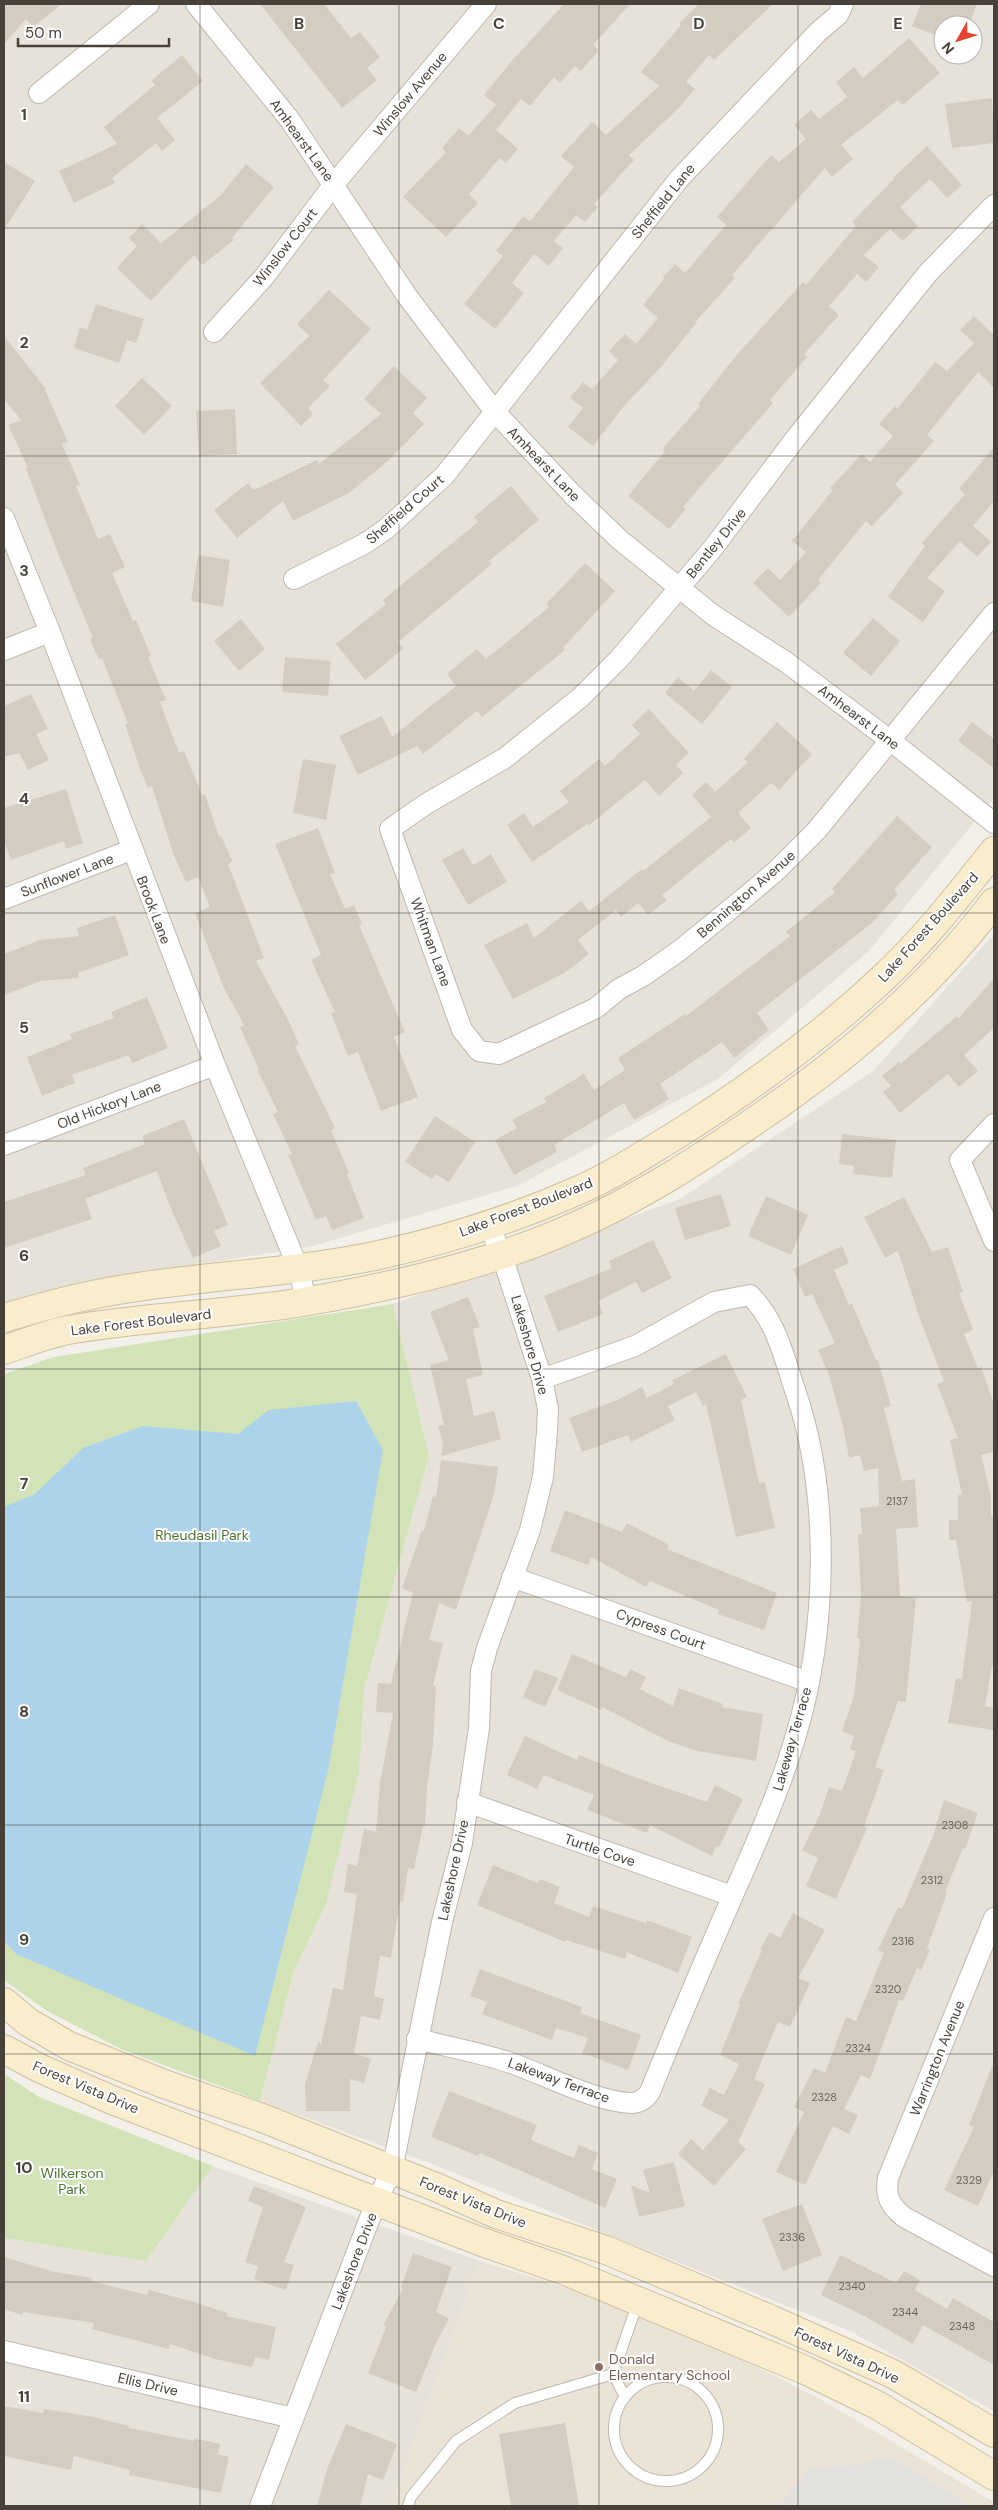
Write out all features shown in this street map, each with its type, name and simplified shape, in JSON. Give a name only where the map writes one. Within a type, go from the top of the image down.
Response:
[{"type":"street","points":[[39,93],[149,4]]},
{"type":"street","name":"Amhearst Lane","points":[[196,4],[290,120],[407,296],[495,412],[593,514],[620,540],[713,615],[786,662],[891,741],[994,823]]},
{"type":"street","name":"Winslow Avenue","points":[[334,184],[486,4]]},
{"type":"street","name":"Sheffield Lane","points":[[495,412],[678,179],[818,32],[838,15],[843,4]]},
{"type":"street","name":"Winslow Court","points":[[214,332],[264,277],[334,184]]},
{"type":"street","name":"Bentley Drive","points":[[390,829],[426,804],[505,758],[580,696],[619,659],[713,548],[795,439],[928,273],[994,205]]},
{"type":"street","name":"Sheffield Court","points":[[294,580],[364,544],[386,529],[444,476],[495,412]]},
{"type":"street","name":"Brook Lane","points":[[4,518],[50,632],[131,850],[215,1065],[299,1270],[306,1301]]},
{"type":"street","name":"Bennington Avenue","points":[[479,1051],[499,1054],[596,1008],[619,989],[643,976],[679,951],[776,871],[817,830],[994,613]]},
{"type":"street","points":[[4,650],[50,632]]},
{"type":"street","name":"Whitman Lane","points":[[390,829],[462,1030],[479,1051]]},
{"type":"street","name":"Sunflower Lane","points":[[4,900],[131,850]]},
{"type":"street","name":"Lake Forest Boulevard","points":[[4,1318],[82,1296],[128,1288],[299,1270],[380,1255],[489,1224],[580,1189],[650,1151],[769,1074],[810,1043],[882,979],[957,897],[994,851]]},
{"type":"street","name":"Lake Forest Boulevard","points":[[4,1350],[66,1331],[306,1301],[396,1283],[501,1254],[569,1230],[634,1198],[721,1145],[788,1100],[836,1062],[927,980],[960,945],[994,902]]},
{"type":"street","name":"Old Hickory Lane","points":[[4,1145],[215,1065]]},
{"type":"street","points":[[994,1124],[960,1160],[994,1241]]},
{"type":"street","name":"Lakeshore Drive","points":[[260,2506],[376,2202],[392,2170],[442,1922],[462,1843],[479,1728],[481,1671],[487,1648],[530,1530],[543,1477],[548,1409],[542,1378],[501,1254],[489,1224]]},
{"type":"street","name":"Lakeway Terrace","points":[[417,2039],[500,2060],[616,2101],[633,2103],[641,2101],[650,2092],[778,1792],[797,1734],[809,1682],[822,1572],[816,1476],[804,1418],[772,1324],[760,1305],[750,1295],[714,1302],[635,1346],[542,1378]]},
{"type":"street","name":"Cypress Court","points":[[512,1577],[809,1682]]},
{"type":"street","name":"Turtle Cove","points":[[467,1802],[732,1896]]},
{"type":"street","name":"Warrington Avenue","points":[[994,1918],[888,2178],[886,2190],[889,2201],[895,2210],[904,2217],[994,2266]]},
{"type":"street","name":"Forest Vista Drive","points":[[4,2002],[28,2022],[69,2046],[164,2084],[265,2119],[496,2214],[606,2250],[770,2319],[893,2374],[994,2433]]},
{"type":"street","name":"Forest Vista Drive","points":[[4,2049],[39,2068],[112,2100],[376,2202],[563,2270],[804,2370],[877,2405],[994,2476]]},
{"type":"street","points":[[638,2301],[651,2269]]},
{"type":"street","name":"Ellis Drive","points":[[4,2351],[293,2418]]},
{"type":"lane","points":[[624,2397],[613,2374],[638,2301]]},
{"type":"lane","points":[[408,2506],[411,2497],[456,2441],[515,2403],[613,2374]]},
{"type":"lane","points":[[656,2377],[672,2377],[688,2382],[702,2391],[712,2404],[718,2420],[718,2436],[713,2452],[704,2465],[690,2476],[672,2481],[655,2480],[638,2473],[625,2461],[616,2445],[614,2427],[617,2410],[624,2397],[640,2383],[656,2377]]},
{"type":"shaded area","points":[[4,4],[994,4],[994,798],[868,952],[718,1079],[517,1186],[313,1246],[87,1282],[4,1303]]},
{"type":"shaded area","points":[[994,934],[994,2411],[850,2331],[424,2161],[260,2101],[294,1971],[325,1906],[364,1690],[429,1456],[393,1304],[680,1199],[873,1071]]},
{"type":"shaded area","points":[[213,2166],[480,2261],[390,2506],[4,2506],[4,2238],[146,2261]]},
{"type":"shaded area","name":"Donald Elementary School","points":[[480,2261],[605,2300],[698,2338],[817,2397],[994,2502],[994,2506],[390,2506]]},
{"type":"shaded area","points":[[890,2457],[956,2496],[966,2506],[778,2506],[811,2467],[856,2465]]},
{"type":"green space","name":"Rheudasil Park","points":[[393,1304],[429,1456],[364,1690],[359,1772],[325,1906],[294,1971],[260,2101],[121,2049],[47,2011],[4,1980],[4,1374],[54,1357]]},
{"type":"green space","name":"Wilkerson Park","points":[[4,2074],[39,2097],[213,2166],[146,2261],[4,2238]]},
{"type":"water","name":"Rheudasil Park","points":[[356,1401],[383,1450],[328,1771],[255,2056],[16,1954],[4,1941],[4,1507],[35,1494],[83,1448],[143,1426],[238,1434],[269,1410]]},
{"type":"building","points":[[4,4],[62,4],[33,27],[26,19],[4,44]]},
{"type":"building","points":[[260,4],[324,4],[351,38],[360,32],[380,57],[367,68],[377,80],[342,108]]},
{"type":"building","points":[[564,4],[630,4],[593,45],[599,50],[581,71],[575,66],[560,83],[554,77],[530,106],[521,99],[496,130],[518,149],[506,163],[500,158],[469,194],[478,203],[446,237],[403,197],[446,152],[442,148],[459,128],[468,136],[496,105],[484,95],[510,63]]},
{"type":"building","points":[[699,4],[773,4],[714,60],[709,55],[686,82],[695,89],[678,109],[629,155],[634,160],[594,204],[598,207],[585,222],[576,215],[554,241],[563,248],[549,266],[534,254],[512,283],[524,293],[495,329],[464,304],[503,256],[496,251],[523,216],[530,221],[574,167],[561,156],[592,122],[606,135],[659,86],[641,72],[681,25],[679,23]]},
{"type":"building","points":[[921,4],[977,4],[973,15],[933,15],[933,34],[912,26]]},
{"type":"building","points":[[909,38],[940,73],[903,105],[898,100],[841,145],[853,159],[832,177],[825,168],[732,275],[735,278],[696,321],[661,367],[624,406],[593,446],[568,427],[583,408],[570,398],[583,382],[592,389],[618,360],[609,351],[625,334],[636,344],[658,318],[643,305],[664,279],[663,277],[675,264],[685,273],[726,225],[717,217],[771,155],[779,162],[806,139],[794,125],[811,110],[819,119],[847,97],[836,82],[854,67],[863,78]]},
{"type":"building","points":[[182,55],[203,81],[157,118],[175,140],[162,151],[156,143],[112,178],[115,183],[74,203],[59,171],[117,144],[104,127],[155,85],[151,81]]},
{"type":"building","points":[[992,98],[994,143],[952,148],[945,104]]},
{"type":"building","points":[[927,146],[962,185],[947,198],[930,179],[900,207],[918,226],[903,241],[890,229],[864,255],[879,267],[866,282],[857,274],[829,306],[839,315],[804,354],[807,357],[770,400],[773,403],[683,507],[686,509],[669,529],[628,496],[665,451],[663,448],[700,406],[698,404],[734,358],[803,282],[806,285],[856,226],[852,222],[893,178]]},
{"type":"building","points":[[4,162],[35,181],[4,230]]},
{"type":"building","points":[[246,164],[274,187],[232,238],[234,240],[202,265],[194,255],[151,301],[117,268],[137,246],[129,238],[142,224],[161,243],[220,196]]},
{"type":"building","points":[[329,290],[371,329],[323,380],[330,386],[308,408],[313,414],[301,426],[260,383],[309,336],[297,324]]},
{"type":"building","points":[[96,304],[144,319],[136,343],[127,340],[119,363],[74,348],[80,327],[87,330]]},
{"type":"building","points":[[974,316],[994,335],[994,388],[978,372],[927,435],[934,441],[895,485],[903,493],[872,526],[866,521],[818,580],[821,583],[789,617],[753,583],[768,568],[780,580],[806,552],[792,541],[833,490],[830,488],[862,454],[870,462],[893,436],[879,424],[895,406],[897,409],[935,362],[947,371],[974,343],[960,330]]},
{"type":"building","points":[[4,336],[46,389],[68,442],[62,444],[80,485],[76,486],[98,539],[110,534],[125,567],[112,573],[133,621],[136,620],[151,656],[148,657],[166,700],[160,702],[179,753],[184,751],[202,795],[205,794],[219,837],[221,836],[233,862],[228,864],[264,958],[256,961],[288,1020],[299,1044],[295,1046],[335,1128],[331,1130],[349,1173],[347,1174],[364,1218],[332,1230],[326,1216],[316,1220],[288,1155],[292,1154],[273,1114],[278,1112],[258,1071],[240,1027],[244,1025],[223,986],[195,913],[210,907],[198,877],[186,882],[174,856],[152,786],[148,788],[140,769],[125,724],[128,723],[102,658],[99,660],[90,639],[93,638],[59,556],[26,469],[28,468],[8,425],[21,420],[4,399]]},
{"type":"building","points":[[394,366],[427,398],[413,413],[424,424],[389,460],[349,493],[293,521],[283,501],[237,538],[214,510],[248,483],[254,490],[317,460],[319,464],[381,414],[364,399]]},
{"type":"building","points":[[142,378],[172,406],[144,435],[115,406]]},
{"type":"building","points":[[235,409],[237,454],[199,456],[196,411]]},
{"type":"building","points":[[994,447],[994,501],[973,526],[991,542],[977,557],[960,541],[927,578],[945,591],[923,622],[888,597],[925,546],[922,543],[965,494],[959,489]]},
{"type":"building","points":[[511,486],[539,520],[489,561],[492,564],[398,642],[404,648],[365,680],[336,644],[386,604],[383,600],[478,522],[474,517]]},
{"type":"building","points":[[198,555],[230,560],[223,607],[191,601]]},
{"type":"building","points":[[585,563],[615,591],[563,648],[565,650],[482,717],[477,711],[423,754],[417,746],[358,775],[339,736],[382,716],[392,737],[456,686],[447,674],[477,649],[486,659],[549,607],[546,604]]},
{"type":"building","points":[[873,618],[900,641],[871,676],[843,653]]},
{"type":"building","points":[[241,619],[265,649],[239,671],[214,641]]},
{"type":"building","points":[[285,657],[331,661],[328,696],[282,692]]},
{"type":"building","points":[[711,670],[732,687],[702,724],[665,693],[678,677],[694,691]]},
{"type":"building","points":[[31,694],[48,729],[36,734],[49,760],[28,770],[19,753],[4,757],[4,706]]},
{"type":"building","points":[[649,709],[689,753],[676,765],[683,773],[659,796],[645,780],[588,826],[587,824],[532,862],[507,825],[524,813],[533,827],[569,802],[560,791],[599,759],[605,766],[640,734],[632,725]]},
{"type":"building","points":[[777,722],[812,754],[779,790],[771,783],[738,813],[751,828],[734,843],[731,839],[662,895],[667,900],[648,915],[638,903],[621,917],[616,910],[578,940],[589,954],[566,972],[513,999],[484,945],[527,923],[534,938],[581,901],[589,911],[642,869],[643,871],[711,817],[692,795],[706,782],[715,792],[748,762],[744,759]]},
{"type":"building","points":[[972,722],[994,739],[994,768],[958,741]]},
{"type":"building","points":[[303,759],[336,765],[326,820],[293,813]]},
{"type":"building","points":[[66,789],[83,843],[66,849],[64,841],[11,860],[4,841],[4,808]]},
{"type":"building","points":[[897,816],[932,847],[894,890],[898,894],[872,923],[757,1013],[769,1030],[734,1058],[722,1042],[660,1084],[669,1099],[634,1120],[624,1103],[554,1145],[557,1152],[514,1175],[495,1140],[517,1128],[512,1120],[546,1102],[544,1098],[584,1074],[594,1090],[625,1070],[618,1058],[685,1014],[686,1016],[790,936],[786,932],[835,892],[832,889]]},
{"type":"building","points":[[318,828],[335,873],[330,874],[345,909],[354,905],[362,924],[359,925],[405,1032],[394,1037],[418,1097],[381,1111],[358,1052],[348,1056],[331,1013],[335,1012],[311,960],[321,955],[275,844]]},
{"type":"building","points":[[463,848],[473,865],[491,854],[507,882],[468,905],[442,860]]},
{"type":"building","points":[[115,915],[129,955],[78,973],[79,978],[41,981],[4,995],[4,954],[40,940],[79,936],[77,928]]},
{"type":"building","points":[[994,978],[994,1028],[964,1055],[978,1071],[959,1087],[948,1074],[900,1113],[883,1092],[891,1086],[882,1076],[899,1062],[900,1064],[957,1016],[959,1018]]},
{"type":"building","points":[[147,997],[168,1048],[132,1063],[129,1055],[72,1075],[75,1083],[42,1096],[27,1057],[72,1039],[70,1034],[114,1018],[111,1012]]},
{"type":"building","points":[[435,1116],[475,1142],[449,1182],[436,1174],[432,1179],[405,1162]]},
{"type":"building","points":[[184,1119],[228,1225],[214,1231],[221,1246],[193,1258],[169,1204],[157,1171],[85,1199],[92,1219],[4,1248],[4,1202],[86,1175],[83,1168],[145,1144],[142,1136]]},
{"type":"building","points":[[842,1134],[896,1140],[892,1178],[853,1174],[854,1166],[839,1164]]},
{"type":"building","points":[[721,1194],[731,1226],[685,1240],[675,1208]]},
{"type":"building","points":[[766,1196],[808,1215],[791,1255],[748,1236]]},
{"type":"building","points":[[904,1197],[932,1252],[948,1247],[963,1292],[959,1293],[973,1330],[964,1334],[978,1368],[981,1367],[994,1404],[994,1452],[981,1455],[991,1496],[991,1516],[994,1517],[994,1666],[992,1666],[985,1706],[994,1708],[994,1730],[948,1723],[956,1678],[962,1679],[972,1601],[967,1602],[956,1540],[949,1540],[949,1520],[958,1520],[958,1495],[962,1495],[950,1440],[958,1438],[937,1384],[944,1381],[921,1322],[898,1251],[885,1258],[864,1217]]},
{"type":"building","points":[[653,1240],[672,1278],[642,1293],[636,1282],[598,1301],[603,1314],[558,1332],[544,1296],[612,1268],[609,1261]]},
{"type":"building","points":[[842,1246],[849,1263],[834,1270],[849,1305],[852,1304],[876,1360],[878,1360],[891,1406],[884,1408],[902,1481],[915,1479],[918,1527],[896,1529],[900,1596],[916,1598],[906,1702],[898,1701],[875,1767],[884,1770],[864,1826],[867,1828],[836,1899],[806,1886],[818,1858],[802,1850],[820,1814],[829,1787],[842,1791],[856,1751],[850,1749],[854,1736],[842,1731],[854,1696],[860,1639],[857,1638],[861,1597],[858,1534],[862,1534],[860,1508],[879,1506],[878,1468],[864,1471],[860,1455],[849,1458],[843,1426],[829,1375],[818,1350],[835,1343],[812,1294],[805,1297],[793,1269]]},
{"type":"building","points":[[468,1297],[480,1327],[473,1329],[483,1375],[466,1379],[474,1416],[494,1411],[501,1439],[441,1456],[443,1444],[438,1426],[444,1425],[430,1365],[449,1360],[430,1312]]},
{"type":"building","points":[[726,1354],[747,1397],[741,1400],[759,1483],[765,1482],[775,1528],[736,1537],[706,1404],[703,1406],[696,1392],[668,1406],[675,1420],[631,1442],[628,1435],[582,1452],[569,1418],[617,1400],[642,1387],[647,1398],[674,1384],[672,1380]]},
{"type":"building","points":[[441,1460],[498,1467],[494,1494],[456,1610],[439,1603],[429,1640],[443,1643],[433,1686],[436,1686],[433,1745],[427,1787],[425,1826],[423,1826],[414,1869],[408,1868],[403,1902],[400,1901],[391,1958],[380,1956],[374,1996],[384,1999],[380,2020],[361,2016],[354,2053],[371,2059],[364,2083],[350,2079],[350,2111],[306,2111],[305,2084],[318,2042],[321,2044],[333,1988],[343,1990],[357,1894],[344,1892],[348,1864],[357,1866],[364,1829],[376,1832],[380,1783],[393,1713],[376,1712],[378,1683],[391,1684],[413,1593],[402,1588],[422,1530],[424,1531],[433,1496],[436,1497]]},
{"type":"building","points":[[565,1510],[622,1532],[627,1523],[669,1545],[667,1549],[777,1593],[764,1630],[718,1614],[719,1610],[650,1581],[646,1587],[591,1557],[588,1565],[550,1551]]},
{"type":"building","points":[[572,1654],[626,1677],[630,1669],[646,1677],[640,1689],[673,1706],[679,1688],[723,1704],[721,1707],[763,1714],[756,1761],[697,1751],[668,1741],[602,1707],[601,1710],[557,1690]]},
{"type":"building","points":[[535,1669],[558,1678],[545,1707],[523,1697]]},
{"type":"building","points":[[525,1736],[577,1760],[579,1755],[637,1778],[707,1802],[715,1785],[743,1799],[719,1847],[716,1846],[712,1856],[650,1825],[647,1833],[587,1810],[594,1795],[544,1775],[537,1789],[507,1775]]},
{"type":"building","points":[[944,1800],[978,1813],[965,1849],[963,1848],[945,1892],[947,1893],[927,1948],[930,1950],[921,1970],[917,1968],[903,2001],[899,2000],[870,2079],[861,2075],[844,2109],[858,2115],[849,2134],[833,2126],[805,2185],[776,2172],[804,2112],[794,2107],[814,2068],[825,2073],[846,2017],[856,2021],[884,1953],[878,1950],[898,1907],[902,1909],[933,1836]]},
{"type":"building","points":[[493,1865],[538,1883],[540,1879],[560,1887],[554,1903],[589,1917],[593,1906],[646,1923],[647,1920],[692,1937],[678,1973],[627,1952],[625,1959],[566,1940],[565,1942],[477,1905]]},
{"type":"building","points":[[793,1913],[825,1930],[798,1978],[810,1983],[790,2027],[778,2022],[754,2079],[765,2084],[738,2142],[746,2149],[714,2186],[678,2154],[691,2139],[703,2150],[729,2120],[701,2106],[710,2088],[724,2095],[739,2064],[720,2055],[740,2005],[738,2004],[762,1950],[760,1949],[770,1932],[780,1938]]},
{"type":"building","points":[[480,1969],[582,2007],[580,2013],[641,2035],[628,2070],[582,2053],[588,2038],[556,2028],[552,2040],[482,2014],[487,2002],[470,1996]]},
{"type":"building","points":[[993,2064],[994,2171],[978,2206],[944,2190],[974,2127],[969,2125]]},
{"type":"building","points":[[449,2091],[537,2125],[531,2140],[574,2158],[579,2145],[598,2153],[592,2169],[617,2179],[605,2208],[480,2153],[478,2156],[431,2137]]},
{"type":"building","points":[[674,2162],[685,2206],[639,2217],[631,2185],[650,2193],[643,2170]]},
{"type":"building","points":[[254,2186],[306,2207],[284,2262],[294,2265],[286,2290],[254,2279],[258,2266],[245,2262],[263,2207],[248,2201]]},
{"type":"building","points":[[802,2204],[822,2255],[783,2271],[762,2219]]},
{"type":"building","points":[[413,2253],[452,2267],[436,2312],[449,2319],[436,2343],[416,2392],[368,2373],[386,2327],[383,2326],[403,2288],[401,2287]]},
{"type":"building","points":[[840,2255],[896,2283],[904,2271],[920,2280],[915,2290],[947,2309],[953,2298],[994,2322],[994,2365],[923,2325],[913,2344],[866,2317],[821,2295]]},
{"type":"building","points":[[4,2257],[55,2272],[92,2278],[91,2281],[147,2295],[149,2290],[228,2313],[227,2316],[276,2327],[269,2360],[255,2357],[252,2367],[215,2359],[170,2344],[169,2349],[92,2329],[94,2323],[23,2312],[22,2315],[4,2309]]},
{"type":"building","points":[[4,2406],[43,2413],[44,2409],[94,2417],[129,2426],[129,2428],[194,2441],[194,2438],[220,2444],[218,2454],[229,2457],[221,2493],[129,2475],[130,2470],[74,2456],[71,2470],[4,2456]]},
{"type":"building","points":[[565,2423],[579,2506],[511,2506],[499,2434]]},
{"type":"building","points":[[346,2424],[397,2444],[383,2480],[368,2474],[360,2506],[317,2506],[327,2469]]},
{"type":"place","name":"Donald Elementary School","points":[[599,2367]]}]
